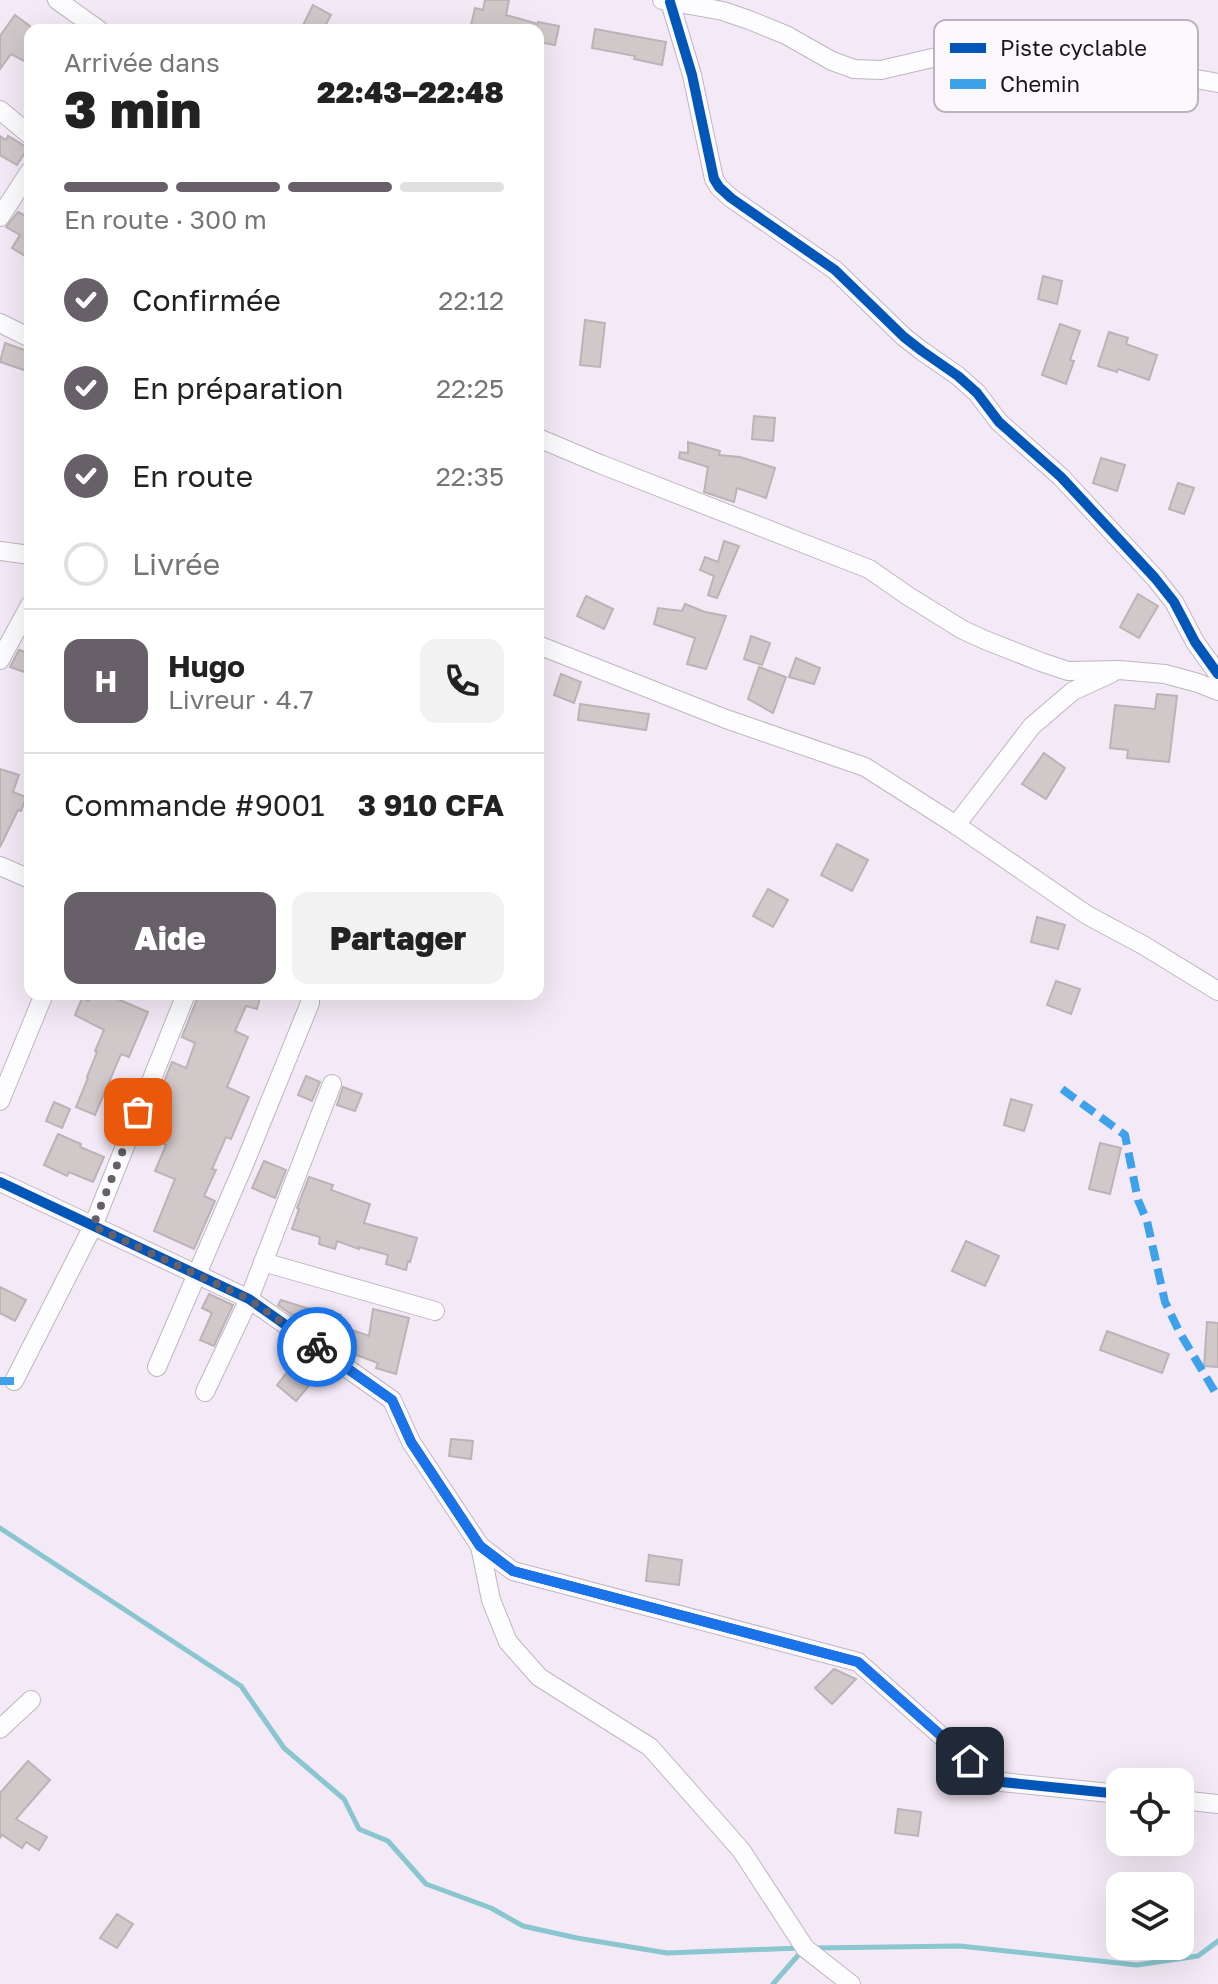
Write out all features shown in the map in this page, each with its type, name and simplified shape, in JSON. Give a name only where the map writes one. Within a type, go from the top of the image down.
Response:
[{"type":"street","points":[[57,0],[91,24]]},
{"type":"street","points":[[934,58],[881,70],[854,69],[832,61],[764,25],[723,11],[665,1],[692,75],[714,179],[719,187],[835,270],[904,337],[977,393],[999,422],[1061,477],[1155,578],[1174,602],[1195,642],[1218,674]]},
{"type":"street","points":[[1198,79],[1218,83]]},
{"type":"street","points":[[0,110],[24,130]]},
{"type":"street","points":[[0,217],[24,180]]},
{"type":"street","points":[[0,323],[24,335]]},
{"type":"street","points":[[544,441],[869,569],[928,608],[985,640],[1068,671],[1119,670],[1165,674],[1218,691]]},
{"type":"street","points":[[0,551],[24,554]]},
{"type":"street","points":[[0,660],[24,616]]},
{"type":"street","points":[[544,647],[726,719],[865,767],[1087,915],[1218,991]]},
{"type":"street","points":[[956,825],[1032,726],[1073,691],[1119,670]]},
{"type":"street","points":[[0,866],[24,876]]},
{"type":"street","points":[[0,1101],[42,1000]]},
{"type":"street","points":[[14,1381],[93,1226],[184,1000]]},
{"type":"street","points":[[157,1367],[246,1160],[310,1000]]},
{"type":"street","points":[[205,1392],[249,1299],[332,1084]]},
{"type":"street","points":[[0,1182],[249,1299],[392,1400],[411,1442],[480,1546],[513,1571],[858,1662],[992,1781],[1106,1793]]},
{"type":"street","points":[[263,1262],[435,1311]]},
{"type":"street","points":[[480,1546],[491,1600],[508,1642],[539,1677],[650,1747],[741,1850],[805,1948],[851,1984]]},
{"type":"street","points":[[0,1729],[31,1700]]},
{"type":"street","points":[[1194,1801],[1218,1804]]},
{"type":"building","points":[[485,0],[509,0],[506,15],[538,24],[471,24],[475,8],[483,10]]},
{"type":"building","points":[[313,5],[331,15],[326,24],[304,24]]},
{"type":"building","points":[[15,15],[27,24],[24,24],[24,61],[11,54],[0,69],[0,36]]},
{"type":"building","points":[[538,22],[559,26],[555,45],[544,43],[544,24]]},
{"type":"building","points":[[595,29],[666,42],[662,65],[592,48]]},
{"type":"building","points":[[0,136],[6,140],[8,136],[24,146],[24,154],[17,165],[0,155]]},
{"type":"building","points":[[18,212],[24,215],[24,255],[12,248],[20,235],[6,227]]},
{"type":"building","points":[[1043,276],[1062,281],[1057,304],[1038,299]]},
{"type":"building","points":[[585,320],[605,323],[600,367],[580,365]]},
{"type":"building","points":[[1060,324],[1080,331],[1066,384],[1042,375]]},
{"type":"building","points":[[1109,332],[1128,338],[1126,344],[1157,355],[1149,380],[1118,369],[1117,372],[1098,366]]},
{"type":"building","points":[[5,343],[24,350],[24,370],[0,362]]},
{"type":"building","points":[[754,416],[775,418],[773,441],[752,439]]},
{"type":"building","points":[[688,442],[720,451],[719,455],[740,457],[775,468],[766,498],[737,488],[734,502],[704,492],[708,467],[679,458],[680,452],[688,453]]},
{"type":"building","points":[[1101,458],[1125,465],[1117,491],[1093,483]]},
{"type":"building","points":[[1178,483],[1194,488],[1184,514],[1169,509]]},
{"type":"building","points":[[724,541],[739,546],[717,598],[708,595],[714,576],[700,570],[705,557],[718,562]]},
{"type":"building","points":[[1138,594],[1158,606],[1139,638],[1120,627]]},
{"type":"building","points":[[586,596],[613,609],[604,629],[577,616]]},
{"type":"building","points":[[685,604],[726,616],[706,669],[687,664],[695,638],[654,624],[658,608],[682,611]]},
{"type":"building","points":[[751,636],[770,643],[762,665],[744,659]]},
{"type":"building","points":[[19,650],[24,652],[24,672],[10,667]]},
{"type":"building","points":[[796,658],[820,668],[814,684],[789,677]]},
{"type":"building","points":[[759,667],[786,677],[773,713],[748,699]]},
{"type":"building","points":[[561,674],[581,682],[574,703],[554,695]]},
{"type":"building","points":[[1157,694],[1177,696],[1169,762],[1127,758],[1128,750],[1110,748],[1115,705],[1155,709]]},
{"type":"building","points":[[580,704],[649,714],[646,730],[578,720]]},
{"type":"building","points":[[1044,753],[1065,768],[1046,799],[1022,784]]},
{"type":"building","points":[[0,769],[19,775],[13,792],[24,796],[24,803],[0,847]]},
{"type":"building","points":[[837,844],[868,860],[852,891],[821,875]]},
{"type":"building","points":[[768,889],[788,900],[773,927],[753,916]]},
{"type":"building","points":[[1037,917],[1065,925],[1058,949],[1031,942]]},
{"type":"building","points":[[1056,981],[1080,989],[1071,1014],[1047,1005]]},
{"type":"building","points":[[81,1000],[120,1000],[148,1012],[129,1057],[121,1054],[95,1115],[76,1107],[104,1030],[75,1015]]},
{"type":"building","points":[[197,1000],[259,1000],[257,1009],[246,1006],[235,1031],[248,1037],[227,1087],[249,1097],[231,1139],[226,1137],[212,1169],[216,1170],[204,1196],[215,1201],[194,1249],[154,1231],[175,1179],[155,1171],[166,1145],[143,1134],[172,1062],[186,1068],[195,1043],[182,1037]]},
{"type":"building","points":[[306,1076],[320,1082],[312,1101],[298,1095]]},
{"type":"building","points":[[343,1087],[362,1094],[355,1111],[337,1105]]},
{"type":"building","points":[[1011,1099],[1032,1105],[1024,1131],[1004,1125]]},
{"type":"building","points":[[54,1102],[70,1109],[62,1128],[46,1121]]},
{"type":"building","points":[[58,1134],[104,1157],[93,1182],[69,1172],[67,1176],[44,1165]]},
{"type":"building","points":[[1100,1143],[1121,1148],[1110,1194],[1089,1189]]},
{"type":"building","points":[[264,1161],[286,1170],[275,1198],[252,1188]]},
{"type":"building","points":[[309,1177],[333,1185],[331,1190],[370,1204],[364,1223],[417,1238],[406,1270],[386,1264],[388,1255],[337,1241],[335,1249],[319,1244],[320,1237],[292,1229]]},
{"type":"building","points":[[966,1241],[999,1256],[985,1286],[952,1271]]},
{"type":"building","points":[[0,1287],[26,1300],[15,1321],[0,1313]]},
{"type":"building","points":[[209,1294],[233,1305],[214,1346],[200,1340],[212,1313],[202,1308]]},
{"type":"building","points":[[281,1300],[319,1312],[320,1309],[341,1315],[335,1336],[312,1329],[278,1305]]},
{"type":"building","points":[[373,1309],[409,1318],[396,1374],[376,1368],[378,1363],[335,1345],[341,1326],[369,1336]]},
{"type":"building","points":[[1207,1322],[1218,1323],[1218,1367],[1204,1366]]},
{"type":"building","points":[[1107,1331],[1169,1354],[1162,1373],[1100,1350]]},
{"type":"building","points":[[293,1365],[313,1381],[296,1401],[277,1385]]},
{"type":"building","points":[[451,1439],[473,1441],[471,1459],[449,1456]]},
{"type":"building","points":[[649,1555],[682,1560],[679,1585],[646,1581]]},
{"type":"building","points":[[834,1669],[856,1679],[832,1704],[815,1688]]},
{"type":"building","points":[[28,1761],[50,1780],[16,1819],[47,1837],[39,1850],[26,1842],[22,1848],[2,1835],[0,1838],[0,1793]]},
{"type":"building","points":[[898,1809],[921,1812],[918,1836],[895,1833]]},
{"type":"building","points":[[117,1914],[133,1924],[117,1948],[100,1938]]},
{"type":"waterway","points":[[0,1528],[241,1686],[284,1748],[344,1799],[359,1829],[388,1841],[426,1884],[491,1908],[523,1926],[577,1938],[667,1953],[800,1948]]},
{"type":"waterway","points":[[814,1948],[960,1946],[1137,1965],[1198,1956],[1218,1941]]},
{"type":"waterway","points":[[773,1984],[801,1952]]},
{"type":"marked path","points":[[1062,1089],[1125,1135],[1138,1200],[1147,1221],[1165,1302],[1218,1397]]},
{"type":"marked path","points":[[0,1381],[14,1381]]},
{"type":"cycle path","points":[[670,2],[692,75],[714,179],[719,187],[835,270],[904,337],[977,393],[999,422],[1061,477],[1155,578],[1174,602],[1195,642],[1218,674]]},
{"type":"cycle path","points":[[0,1182],[249,1299],[392,1400],[411,1442],[480,1546],[513,1571],[858,1662],[992,1781],[1106,1793]]},
{"type":"way so far","points":[[138,1112],[93,1226],[249,1299],[317,1347]]},
{"type":"route","points":[[317,1347],[392,1400],[411,1442],[480,1546],[513,1571],[858,1662],[970,1761]]}]
